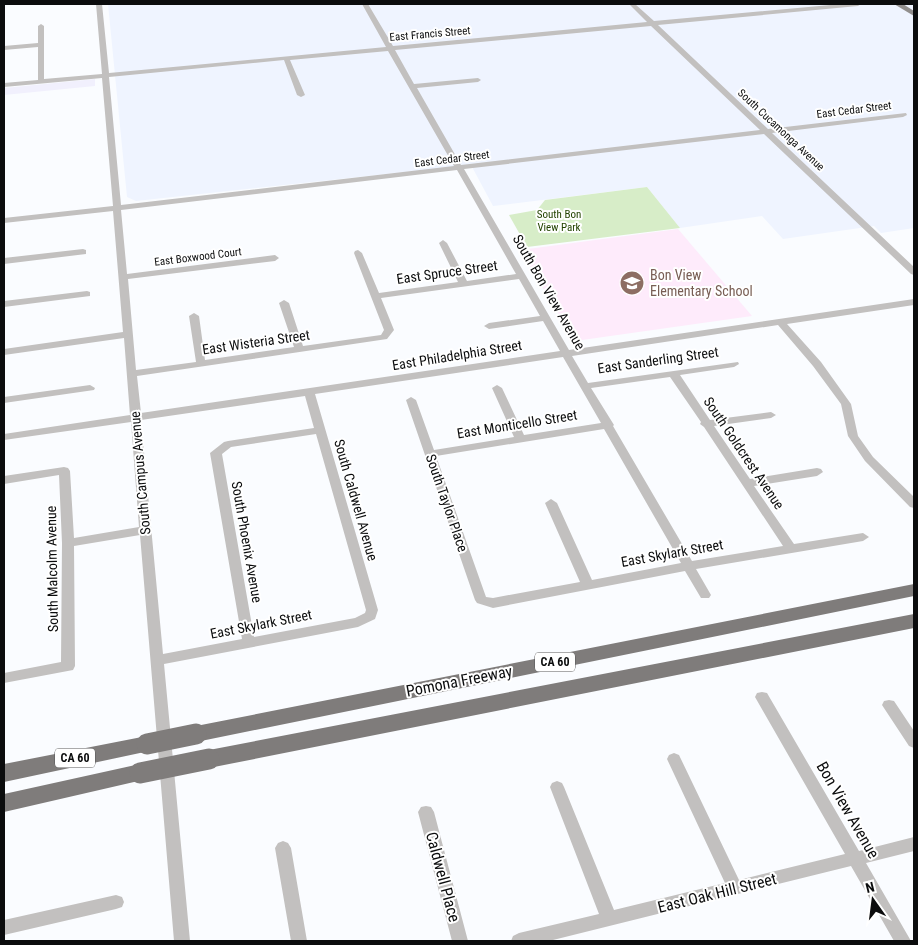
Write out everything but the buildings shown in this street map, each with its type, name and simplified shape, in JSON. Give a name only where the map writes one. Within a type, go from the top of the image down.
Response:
[{"type":"highway","name":"Pomona Freeway","points":[[4,773],[914,590]]},
{"type":"highway","name":"Pomona Freeway","points":[[4,803],[140,773],[914,621]]},
{"type":"main road","points":[[898,4],[914,14]]},
{"type":"street","name":"South Campus Avenue","points":[[99,4],[182,941]]},
{"type":"street","name":"South Bon View Avenue","points":[[365,4],[609,425],[705,595]]},
{"type":"street","name":"South Cucamonga Avenue","points":[[632,4],[914,272]]},
{"type":"street","name":"East Francis Street","points":[[4,85],[858,4]]},
{"type":"street","points":[[41,26],[42,81]]},
{"type":"street","points":[[4,48],[41,45]]},
{"type":"street","points":[[286,58],[301,95]]},
{"type":"street","points":[[412,86],[478,80]]},
{"type":"street","name":"East Cedar Street","points":[[4,221],[460,169],[904,115]]},
{"type":"street","points":[[443,243],[464,284]]},
{"type":"street","points":[[4,261],[83,252]]},
{"type":"street","points":[[358,253],[375,296]]},
{"type":"street","name":"East Boxwood Court","points":[[123,277],[275,258]]},
{"type":"street","name":"East Spruce Street","points":[[375,296],[522,276]]},
{"type":"street","points":[[4,304],[87,294]]},
{"type":"street","name":"East Wisteria Street","points":[[131,374],[384,337],[389,330],[375,296]]},
{"type":"street","name":"East Philadelphia Street","points":[[4,437],[914,302]]},
{"type":"street","points":[[284,303],[299,349]]},
{"type":"street","points":[[194,316],[201,364]]},
{"type":"street","points":[[489,326],[546,318]]},
{"type":"street","points":[[782,322],[846,404],[853,436],[869,459],[914,504]]},
{"type":"street","points":[[4,352],[128,334]]},
{"type":"street","name":"East Sanderling Street","points":[[586,386],[734,364]]},
{"type":"street","name":"South Goldcrest Avenue","points":[[673,373],[705,424],[791,550]]},
{"type":"street","points":[[4,400],[90,388]]},
{"type":"street","points":[[497,388],[520,439]]},
{"type":"street","name":"South Caldwell Avenue","points":[[310,392],[372,610],[370,616]]},
{"type":"street","name":"South Taylor Place","points":[[411,400],[481,600],[487,602]]},
{"type":"street","points":[[705,424],[771,415]]},
{"type":"street","name":"East Monticello Street","points":[[430,454],[609,425]]},
{"type":"street","name":"South Phoenix Avenue","points":[[249,643],[216,453],[220,448],[228,444],[321,430]]},
{"type":"street","name":"South Malcolm Avenue","points":[[4,480],[64,471],[68,542],[68,666],[4,678]]},
{"type":"street","points":[[747,484],[817,472]]},
{"type":"street","points":[[550,503],[588,585]]},
{"type":"street","points":[[68,542],[146,530]]},
{"type":"street","name":"East Skylark Street","points":[[487,602],[493,603],[689,566],[863,537]]},
{"type":"street","name":"East Skylark Street","points":[[157,660],[358,622],[370,616]]},
{"type":"street","name":"Bon View Avenue","points":[[762,697],[903,941]]},
{"type":"street","points":[[889,705],[914,742]]},
{"type":"street","points":[[674,760],[735,888]]},
{"type":"street","points":[[557,787],[609,919]]},
{"type":"street","name":"Caldwell Place","points":[[426,812],[460,941]]},
{"type":"street","name":"East Oak Hill Street","points":[[519,941],[914,844]]},
{"type":"street","points":[[283,848],[299,941]]},
{"type":"street","points":[[4,928],[116,902]]},
{"type":"shaded area","points":[[108,4],[914,4],[914,228],[881,233],[874,226],[783,239],[762,216],[680,228],[647,187],[493,206],[471,165],[136,201],[127,197]]},
{"type":"shaded area","points":[[95,79],[95,86],[4,95],[4,88]]},
{"type":"shaded area","name":"Bon View Elementary School","points":[[678,229],[752,316],[575,341],[520,250]]},
{"type":"green space","name":"South Bon View Park","points":[[647,187],[680,228],[527,247],[509,215],[537,210],[545,200]]},
{"type":"place","name":"Bon View Elementary School","points":[[632,283]]}]
